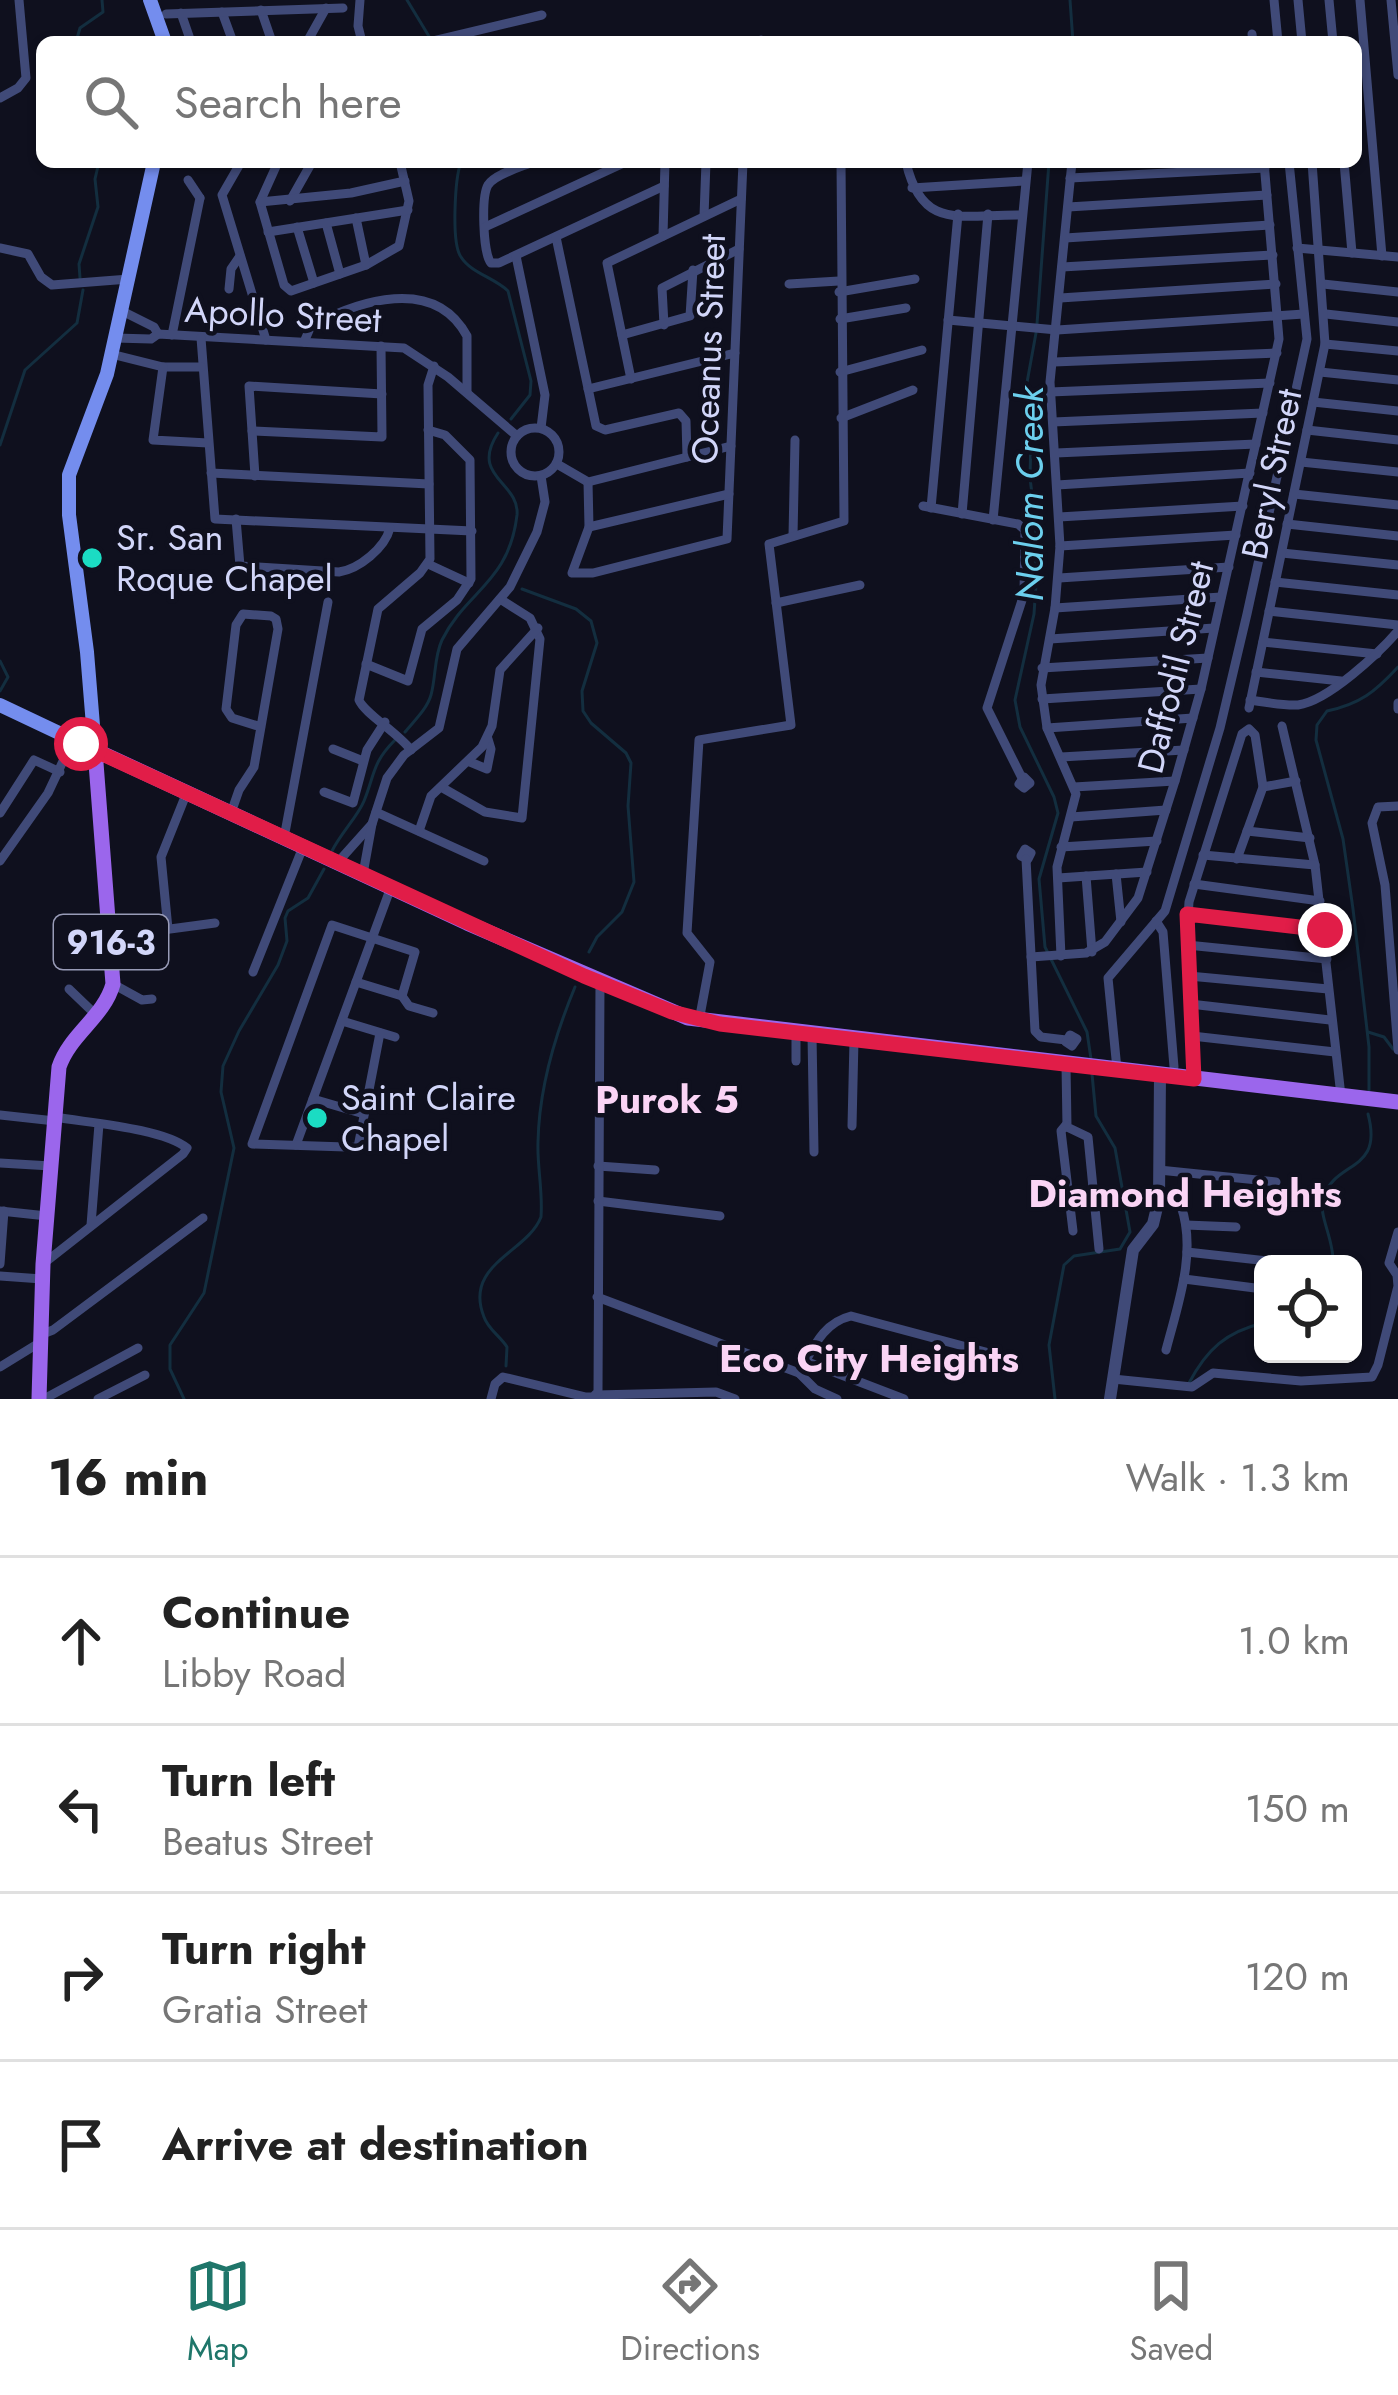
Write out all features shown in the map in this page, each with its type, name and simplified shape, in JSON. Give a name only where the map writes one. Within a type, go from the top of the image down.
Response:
[{"type":"main road","points":[[150,0],[162,36]]},
{"type":"main road","points":[[94,750],[68,487],[70,465],[97,407],[153,168]]},
{"type":"main road","points":[[0,705],[600,982],[699,1021],[1071,1066],[1167,1071],[1194,1079],[1398,1102]]},
{"type":"main road","name":"916-3","points":[[41,1399],[43,1272],[63,1055],[113,985],[94,750]]},
{"type":"street","points":[[0,98],[26,78],[19,0]]},
{"type":"street","points":[[360,0],[360,36]]},
{"type":"street","points":[[1274,0],[1277,36]]},
{"type":"street","points":[[1298,0],[1301,36]]},
{"type":"street","points":[[1329,0],[1332,36]]},
{"type":"street","points":[[1360,0],[1382,256]]},
{"type":"street","points":[[1391,0],[1398,76]]},
{"type":"street","points":[[311,36],[326,8]]},
{"type":"street","points":[[166,14],[343,8]]},
{"type":"street","points":[[261,10],[270,36]]},
{"type":"street","points":[[222,12],[230,36]]},
{"type":"street","points":[[181,13],[188,36]]},
{"type":"street","points":[[454,36],[542,15]]},
{"type":"street","points":[[352,36],[358,26]]},
{"type":"street","points":[[235,168],[222,195],[266,340]]},
{"type":"street","points":[[275,168],[260,202],[287,290],[366,265],[399,246],[408,210],[402,168]]},
{"type":"street","points":[[290,201],[309,168]]},
{"type":"street","points":[[521,168],[488,185],[484,251],[490,263],[516,256],[664,186]]},
{"type":"street","points":[[485,227],[613,168]]},
{"type":"street","points":[[663,236],[664,168]]},
{"type":"street","points":[[704,216],[706,168]]},
{"type":"street","name":"Oceanus Street","points":[[589,527],[572,573],[593,573],[727,539],[743,168]]},
{"type":"street","points":[[699,1021],[710,962],[687,933],[699,740],[791,725],[769,544],[844,521],[841,168]]},
{"type":"street","points":[[907,168],[912,188],[928,208],[958,214],[1021,214]]},
{"type":"street","points":[[993,520],[1027,168]]},
{"type":"street","points":[[1052,956],[1061,847],[1074,787],[1047,728],[1042,699],[1042,668],[1059,578],[1050,392],[1071,168]]},
{"type":"street","points":[[1070,178],[1219,168]]},
{"type":"street","name":"Daffodil Street","points":[[1092,952],[1138,898],[1147,872],[1201,688],[1277,353],[1279,316],[1264,168]]},
{"type":"street","points":[[1109,1070],[1113,1044],[1110,973],[1156,921],[1179,854],[1219,721],[1291,403],[1305,332],[1290,168]]},
{"type":"street","name":"Beryl Street","points":[[1313,168],[1325,344],[1249,704],[1304,704],[1341,681]]},
{"type":"street","points":[[1345,168],[1352,253]]},
{"type":"street","points":[[172,335],[200,198],[188,180]]},
{"type":"street","points":[[260,202],[405,181]]},
{"type":"street","points":[[912,188],[1024,182]]},
{"type":"street","points":[[200,198],[222,195]]},
{"type":"street","points":[[1068,207],[1267,195]]},
{"type":"street","points":[[631,379],[607,262],[741,199]]},
{"type":"street","points":[[268,232],[408,210]]},
{"type":"street","points":[[958,214],[927,507],[1021,525],[1025,533],[1024,594],[987,708],[1022,778]]},
{"type":"street","points":[[962,514],[988,214]]},
{"type":"street","points":[[356,218],[366,265]]},
{"type":"street","points":[[326,223],[340,274]]},
{"type":"street","points":[[1065,238],[1270,226]]},
{"type":"street","points":[[297,227],[314,283]]},
{"type":"street","points":[[556,237],[594,422],[602,430],[682,415],[687,457]]},
{"type":"street","points":[[0,248],[28,254],[40,277],[52,285],[129,279]]},
{"type":"street","points":[[1297,248],[1398,257]]},
{"type":"street","points":[[664,325],[660,291],[739,249]]},
{"type":"street","points":[[1062,267],[1273,255]]},
{"type":"street","points":[[241,256],[231,269],[227,291],[251,291]]},
{"type":"street","points":[[516,256],[545,395],[541,428]]},
{"type":"street","points":[[622,335],[690,316],[693,271]]},
{"type":"street","points":[[790,284],[839,286],[915,279]]},
{"type":"street","points":[[1060,298],[1276,284]]},
{"type":"street","points":[[1323,284],[1398,292]]},
{"type":"street","points":[[304,342],[311,326],[371,300],[392,296],[424,302],[448,314],[467,336],[467,392]]},
{"type":"street","points":[[840,320],[906,308]]},
{"type":"street","name":"Apollo Street","points":[[122,311],[154,327],[158,334]]},
{"type":"street","points":[[948,320],[1058,330],[1304,314]]},
{"type":"street","points":[[1326,314],[1398,322]]},
{"type":"street","points":[[139,337],[142,323]]},
{"type":"street","name":"Apollo Street","points":[[113,346],[158,334],[412,351],[517,436]]},
{"type":"street","points":[[201,338],[215,519],[472,531]]},
{"type":"street","points":[[1325,344],[1398,352]]},
{"type":"street","points":[[113,346],[163,367],[201,367]]},
{"type":"street","points":[[252,431],[382,437],[381,346]]},
{"type":"street","points":[[840,373],[922,350]]},
{"type":"street","points":[[587,389],[735,353]]},
{"type":"street","points":[[1054,362],[1277,353]]},
{"type":"street","points":[[411,750],[385,722],[361,707],[378,609],[428,564],[428,386],[434,366]]},
{"type":"street","points":[[163,367],[153,440],[208,443]]},
{"type":"street","points":[[1320,372],[1398,380]]},
{"type":"street","points":[[1050,392],[1270,383]]},
{"type":"street","points":[[254,476],[249,386],[382,394]]},
{"type":"street","points":[[841,418],[913,390]]},
{"type":"street","points":[[1313,402],[1398,411]]},
{"type":"street","points":[[1053,422],[1263,413]]},
{"type":"street","points":[[541,428],[556,440],[557,464],[541,476],[526,475],[514,465],[511,450],[517,436],[541,428]]},
{"type":"street","points":[[366,664],[408,681],[422,629],[457,600],[469,583],[470,460],[445,434],[428,430]]},
{"type":"street","points":[[1307,430],[1398,440]]},
{"type":"street","points":[[793,536],[794,440]]},
{"type":"street","points":[[1055,453],[1256,444]]},
{"type":"street","points":[[557,464],[588,482],[731,446]]},
{"type":"street","points":[[1301,462],[1398,472]]},
{"type":"street","points":[[211,473],[429,484]]},
{"type":"street","points":[[1057,485],[1250,473]]},
{"type":"street","points":[[363,874],[372,824],[392,770],[439,728],[457,649],[515,579],[541,521],[545,502],[541,476]]},
{"type":"street","points":[[588,482],[589,527],[729,494]]},
{"type":"street","points":[[1294,494],[1398,505]]},
{"type":"street","points":[[1059,517],[1243,506]]},
{"type":"street","points":[[236,520],[240,566],[343,572],[379,548],[390,528]]},
{"type":"street","points":[[1287,524],[1398,536]]},
{"type":"street","points":[[1060,547],[1236,535]]},
{"type":"street","points":[[1282,553],[1398,565]]},
{"type":"street","points":[[428,564],[469,583]]},
{"type":"street","points":[[1059,578],[1229,567]]},
{"type":"street","points":[[1275,582],[1398,595]]},
{"type":"street","points":[[776,602],[860,585]]},
{"type":"street","points":[[1055,608],[1222,598]]},
{"type":"street","points":[[441,787],[485,812],[522,818],[540,647],[538,628],[525,613],[500,599]]},
{"type":"street","points":[[284,838],[328,602]]},
{"type":"street","points":[[1269,611],[1398,628]]},
{"type":"street","points":[[231,813],[254,767],[261,727],[278,623],[271,616],[244,614],[236,625],[226,709],[232,718],[261,727]]},
{"type":"street","points":[[419,831],[428,800],[470,762],[487,738],[499,673],[538,628]]},
{"type":"street","points":[[1050,639],[1214,628]]},
{"type":"street","points":[[1256,672],[1341,681],[1377,654],[1398,628]]},
{"type":"street","points":[[1263,642],[1377,654]]},
{"type":"street","points":[[1042,668],[1208,658]]},
{"type":"street","points":[[1042,699],[1201,688]]},
{"type":"street","points":[[1047,728],[1193,718]]},
{"type":"street","points":[[324,792],[353,803],[363,761],[385,722]]},
{"type":"street","points":[[1282,726],[1316,865],[1341,1096]]},
{"type":"street","points":[[1194,1079],[1187,914],[1242,734],[1248,729],[1255,735],[1263,787],[1237,859]]},
{"type":"street","points":[[0,862],[60,772],[74,740]]},
{"type":"street","points":[[333,749],[363,761]]},
{"type":"street","points":[[1061,758],[1184,750]]},
{"type":"street","points":[[0,813],[34,760],[60,772]]},
{"type":"street","points":[[1074,787],[1175,781]]},
{"type":"street","points":[[1263,787],[1296,781]]},
{"type":"street","points":[[168,929],[161,857],[187,792]]},
{"type":"street","points":[[1398,806],[1382,805],[1372,813],[1393,919],[1398,1048]]},
{"type":"street","points":[[1071,817],[1166,810]]},
{"type":"street","points":[[376,812],[484,861]]},
{"type":"street","points":[[338,862],[372,824]]},
{"type":"street","points":[[1247,831],[1310,838]]},
{"type":"street","points":[[1061,847],[1156,841]]},
{"type":"street","points":[[355,842],[368,849]]},
{"type":"street","points":[[254,972],[303,847]]},
{"type":"street","points":[[1203,855],[1316,865]]},
{"type":"street","points":[[1026,859],[1036,1033],[1066,1040]]},
{"type":"street","points":[[1058,878],[1147,872]]},
{"type":"street","points":[[1116,874],[1121,922]]},
{"type":"street","points":[[1031,957],[1092,952],[1086,876]]},
{"type":"street","points":[[1194,884],[1320,901]]},
{"type":"street","points":[[1384,885],[1398,886]]},
{"type":"street","points":[[296,1145],[391,887]]},
{"type":"street","points":[[1187,914],[1325,930]]},
{"type":"street","points":[[1110,1399],[1133,1250],[1153,1224],[1159,1199],[1167,1071],[1163,932],[1156,921]]},
{"type":"street","points":[[110,937],[215,923]]},
{"type":"street","points":[[377,1148],[252,1144],[332,925],[415,952],[402,996]]},
{"type":"street","points":[[1187,945],[1327,959]]},
{"type":"street","points":[[1189,976],[1328,989]]},
{"type":"street","points":[[356,982],[402,996],[409,1006],[433,1013]]},
{"type":"street","points":[[597,1395],[600,982]]},
{"type":"street","points":[[113,985],[142,1000],[152,999]]},
{"type":"street","points":[[69,989],[95,1014]]},
{"type":"street","points":[[1190,1004],[1330,1020]]},
{"type":"street","points":[[342,1021],[395,1037]]},
{"type":"street","points":[[358,1147],[380,1033]]},
{"type":"street","points":[[796,1061],[804,1034]]},
{"type":"street","points":[[804,1034],[814,1152]]},
{"type":"street","points":[[1192,1036],[1335,1052]]},
{"type":"street","points":[[852,1126],[854,1040]]},
{"type":"street","points":[[1071,1066],[1066,1124],[1061,1131],[1073,1231]]},
{"type":"street","points":[[314,1099],[364,1114]]},
{"type":"street","points":[[0,1115],[99,1124],[187,1148],[91,1225],[43,1272],[0,1276]]},
{"type":"street","points":[[91,1225],[99,1124]]},
{"type":"street","points":[[1066,1124],[1069,1130],[1088,1137],[1100,1249]]},
{"type":"street","points":[[0,1163],[51,1166]]},
{"type":"street","points":[[598,1166],[655,1170]]},
{"type":"street","points":[[1159,1170],[1276,1182]]},
{"type":"street","points":[[1159,1199],[1181,1206],[1186,1225],[1184,1279],[1166,1350]]},
{"type":"street","points":[[598,1202],[720,1216]]},
{"type":"street","points":[[0,1264],[2,1211],[47,1216]]},
{"type":"street","points":[[0,1367],[203,1218]]},
{"type":"street","points":[[1186,1225],[1236,1226]]},
{"type":"street","points":[[1113,1379],[1192,1387],[1214,1373],[1300,1381],[1372,1377],[1398,1286],[1389,1263],[1398,1232]]},
{"type":"street","points":[[1187,1252],[1254,1260]]},
{"type":"street","points":[[1184,1279],[1254,1287]]},
{"type":"street","points":[[597,1297],[799,1373],[814,1389],[837,1399]]},
{"type":"street","points":[[799,1373],[828,1327],[851,1316],[1008,1358]]},
{"type":"street","points":[[41,1399],[138,1348]]},
{"type":"street","points":[[805,1361],[904,1399]]},
{"type":"street","points":[[98,1399],[146,1375]]},
{"type":"street","points":[[491,1399],[502,1378],[586,1397],[716,1392],[736,1399]]},
{"type":"waterway","points":[[78,36],[80,28],[103,12],[102,0]]},
{"type":"waterway","points":[[407,0],[429,36]]},
{"type":"waterway","name":"Nalom Creek","points":[[1070,0],[1073,36]]},
{"type":"waterway","points":[[80,278],[79,264],[98,207],[98,168]]},
{"type":"waterway","points":[[460,168],[455,210],[458,250],[471,267],[508,291],[531,381],[530,395],[511,419]]},
{"type":"waterway","name":"Nalom Creek","points":[[1037,324],[1049,168]]},
{"type":"waterway","points":[[0,445],[25,370],[77,323],[83,290]]},
{"type":"waterway","name":"Nalom Creek","points":[[1036,333],[1026,388],[1036,584],[1015,700],[1020,727],[1058,813],[1039,879],[1045,947],[1087,1032],[1091,1059]]},
{"type":"waterway","points":[[405,732],[429,700],[442,640],[496,572],[512,538],[516,504],[489,460],[498,433]]},
{"type":"waterway","points":[[522,589],[576,609],[591,621],[597,643],[582,691],[583,711],[631,763],[628,806],[634,882],[622,912],[589,952]]},
{"type":"waterway","points":[[0,661],[8,677],[0,691]]},
{"type":"waterway","points":[[1369,1090],[1369,1047],[1353,909],[1343,839],[1316,740],[1317,725],[1327,711],[1366,696],[1398,667]]},
{"type":"waterway","points":[[332,851],[361,807],[378,762],[395,740]]},
{"type":"waterway","points":[[184,1399],[170,1369],[170,1345],[204,1293],[234,1148],[221,1092],[223,1066],[278,965],[287,941],[288,911],[308,898],[324,869]]},
{"type":"waterway","points":[[506,1366],[507,1347],[484,1317],[482,1284],[541,1217],[541,1103],[575,987]]},
{"type":"waterway","points":[[1368,1032],[1384,1037],[1393,1049]]},
{"type":"waterway","name":"Nalom Creek","points":[[1055,1399],[1049,1345],[1064,1265],[1074,1256],[1120,1249],[1130,1232],[1115,1148],[1096,1116],[1092,1074]]},
{"type":"waterway","points":[[1332,1255],[1323,1199],[1337,1177],[1364,1157],[1371,1133],[1368,1114]]},
{"type":"waterway","points":[[1189,1383],[1219,1344],[1254,1326]]},
{"type":"place","name":"Sr. San Roque Chapel","points":[[92,558]]},
{"type":"place","name":"Saint Claire Chapel","points":[[317,1118]]},
{"type":"district","name":"Purok 5","points":[[667,1099]]},
{"type":"district","name":"Diamond Heights","points":[[1185,1193]]},
{"type":"district","name":"Eco City Heights","points":[[869,1358]]},
{"type":"route","points":[[81,744],[584,976],[699,1021],[1194,1079],[1187,914],[1325,930]]}]
